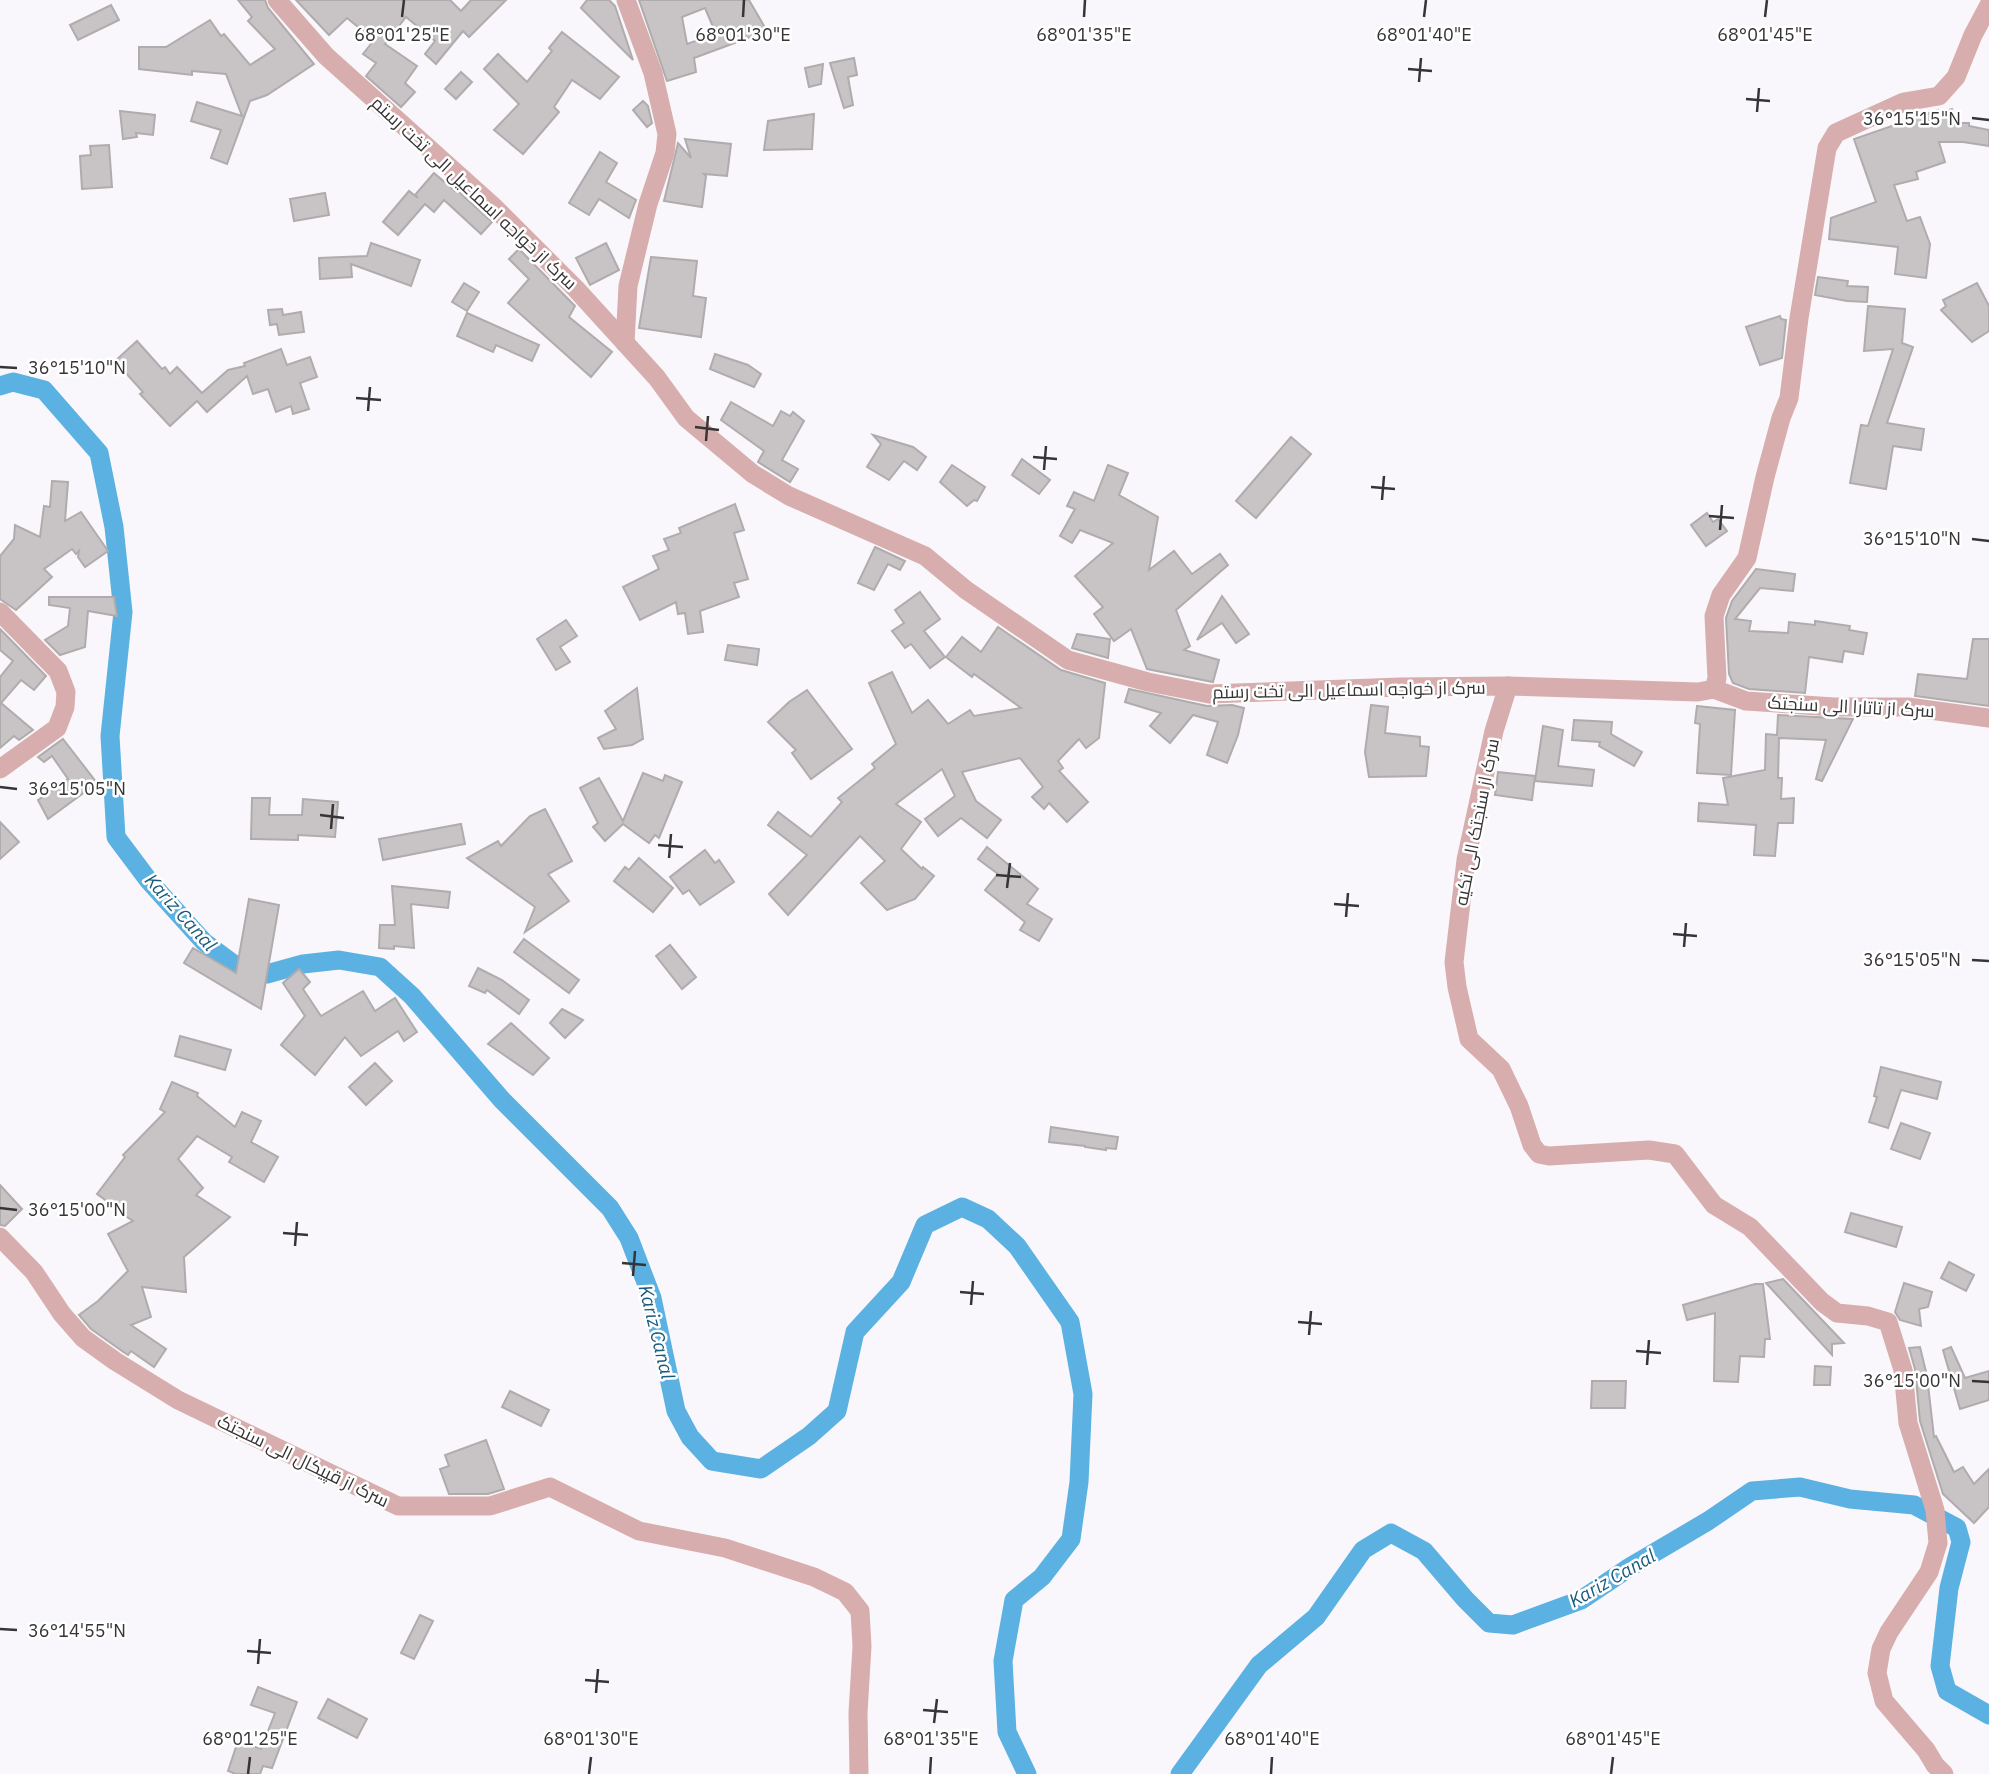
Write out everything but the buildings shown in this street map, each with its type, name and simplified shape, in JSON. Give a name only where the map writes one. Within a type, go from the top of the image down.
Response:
[{"type":"street","name":"سرک از خواجه اسماعیل الی تخت رستم","points":[[277,0],[326,56],[492,206],[576,289],[657,378],[686,418],[753,474],[789,496],[925,556],[966,590],[1068,660],[1148,682],[1209,694],[1387,687],[1508,686],[1677,692],[1714,689]]},
{"type":"street","points":[[625,343],[628,286],[648,204],[665,153],[667,134],[653,73],[626,0]]},
{"type":"street","points":[[1714,689],[1717,678],[1714,616],[1721,595],[1747,558],[1766,477],[1789,398],[1799,318],[1827,148],[1836,133],[1859,122],[1904,102],[1939,96],[1956,77],[1989,5]]},
{"type":"street","points":[[0,612],[58,671],[65,692],[65,707],[57,728],[0,769]]},
{"type":"street","name":"سرک از سنجتک الی تکیه","points":[[1508,686],[1494,731],[1466,860],[1454,962],[1469,1039],[1502,1069],[1519,1106],[1532,1145],[1539,1154],[1549,1156],[1649,1150],[1675,1154],[1714,1205],[1750,1227],[1822,1302],[1837,1312],[1868,1315],[1888,1322],[1903,1370],[1908,1423],[1935,1510],[1938,1543],[1929,1572],[1889,1632],[1881,1649],[1877,1673],[1884,1701],[1927,1750],[1935,1766],[1944,1774]]},
{"type":"street","name":"سرک از تاتارا الی سنجتک","points":[[1714,689],[1746,701],[1835,707],[1908,708],[1989,718]]},
{"type":"street","name":"سرک از قپیکال الی سنجتک","points":[[0,1237],[34,1272],[62,1314],[83,1338],[115,1362],[178,1400],[398,1506],[490,1506],[551,1487],[639,1531],[725,1548],[814,1577],[845,1592],[860,1611],[862,1646],[859,1774]]},
{"type":"waterway","name":"Kariz Canal","points":[[0,386],[13,382],[44,390],[99,453],[114,527],[123,612],[110,736],[116,837],[149,881],[204,942],[243,971],[267,974],[303,964],[339,960],[380,967],[412,996],[502,1100],[610,1208],[629,1238],[652,1298],[676,1411],[690,1437],[712,1461],[761,1469],[809,1436],[837,1411],[855,1332],[901,1282],[925,1225],[962,1207],[988,1219],[1017,1246],[1070,1322],[1083,1394],[1079,1482],[1071,1539],[1042,1577],[1014,1600],[1003,1661],[1007,1732],[1027,1774]]},
{"type":"waterway","name":"Kariz Canal","points":[[1180,1774],[1259,1665],[1316,1617],[1363,1550],[1391,1533],[1424,1551],[1489,1623],[1513,1625],[1581,1600],[1752,1491],[1800,1487],[1850,1499],[1914,1505],[1957,1528],[1961,1542],[1949,1588],[1940,1666],[1947,1691],[1989,1715]]}]
